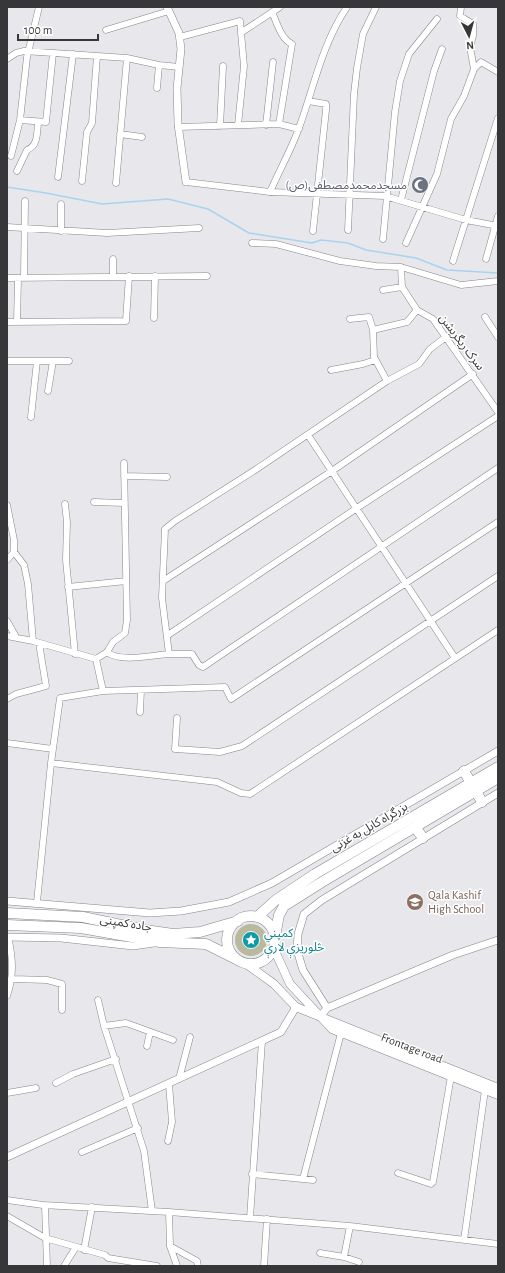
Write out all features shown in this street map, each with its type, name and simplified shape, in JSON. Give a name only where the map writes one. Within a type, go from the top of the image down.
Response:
[{"type":"highway","name":"بزرگراه کابل به غزنی","points":[[275,936],[279,915],[284,906],[415,827],[473,787],[498,767]]},
{"type":"highway","points":[[464,771],[482,802]]},
{"type":"highway","name":"بزرگراه کابل به غزنی","points":[[257,917],[276,900],[315,874],[473,787],[498,778]]},
{"type":"highway","points":[[415,827],[423,838]]},
{"type":"highway","name":"جاده کمپنی","points":[[7,913],[83,917],[145,930],[173,934],[200,932],[238,921]]},
{"type":"highway","points":[[257,917],[269,924],[275,936],[274,949],[264,960],[255,964],[241,961],[230,951],[228,940],[230,929],[238,921],[244,918],[257,917]]},
{"type":"highway","name":"جاده کمپنی","points":[[7,925],[81,928],[160,942],[206,944],[241,961]]},
{"type":"main road","points":[[274,949],[290,984],[320,1018]]},
{"type":"main road","points":[[241,961],[274,984],[296,1007],[320,1018],[498,1088]]},
{"type":"main road","name":"Frontage road","points":[[320,1018],[332,1028],[341,1032],[498,1094]]},
{"type":"street","points":[[11,156],[20,120],[26,57],[29,51],[39,7]]},
{"type":"street","points":[[242,32],[280,7]]},
{"type":"street","points":[[270,192],[299,129],[316,72],[333,30],[347,7]]},
{"type":"street","points":[[348,230],[354,94],[357,68],[363,34],[376,7]]},
{"type":"street","points":[[461,7],[460,16],[473,24],[473,36],[470,47],[474,69]]},
{"type":"street","points":[[106,30],[168,9],[180,37],[181,49],[177,88],[178,127],[186,182],[270,192],[318,193],[350,196],[388,196],[466,220],[496,225]]},
{"type":"street","points":[[272,12],[281,32],[288,42],[292,44],[279,124]]},
{"type":"street","points":[[383,239],[395,112],[400,81],[409,54],[438,19]]},
{"type":"street","points":[[180,37],[240,21],[244,66],[238,125]]},
{"type":"street","points":[[401,200],[434,71],[442,49]]},
{"type":"street","points":[[7,59],[16,53],[29,51],[127,58],[159,65],[179,67]]},
{"type":"street","points":[[20,120],[38,123],[46,122],[53,53]]},
{"type":"street","points":[[58,177],[73,54]]},
{"type":"street","points":[[82,181],[87,132],[92,123],[97,56]]},
{"type":"street","points":[[116,183],[127,58]]},
{"type":"street","points":[[266,125],[273,62]]},
{"type":"street","points":[[406,243],[436,174],[451,119],[464,96],[474,69],[481,62],[498,72]]},
{"type":"street","points":[[157,88],[159,65]]},
{"type":"street","points":[[220,126],[224,66]]},
{"type":"street","points":[[308,101],[326,104],[313,231]]},
{"type":"street","points":[[453,261],[498,118]]},
{"type":"street","points":[[17,171],[27,150],[32,148],[35,144],[38,123]]},
{"type":"street","points":[[178,127],[279,124],[299,129]]},
{"type":"street","points":[[120,134],[142,137]]},
{"type":"street","points":[[17,322],[25,201]]},
{"type":"street","points":[[61,204],[61,231]]},
{"type":"street","points":[[486,259],[498,216]]},
{"type":"street","points":[[7,227],[107,233],[199,228]]},
{"type":"street","points":[[252,243],[276,244],[340,261],[376,266],[401,267],[461,285],[498,281]]},
{"type":"street","points":[[113,259],[113,276]]},
{"type":"street","points":[[383,290],[402,287],[401,267]]},
{"type":"street","points":[[7,322],[126,320],[129,276]]},
{"type":"street","points":[[154,318],[155,276]]},
{"type":"street","points":[[7,278],[207,276]]},
{"type":"street","name":"سرک ریگریشن","points":[[402,287],[417,310],[433,319],[473,374],[498,412]]},
{"type":"street","points":[[373,330],[407,322],[417,310]]},
{"type":"street","points":[[350,319],[369,317],[373,330],[375,360],[387,381]]},
{"type":"street","points":[[485,317],[498,337]]},
{"type":"street","points":[[169,654],[168,634],[162,598],[165,529],[174,521],[308,435],[387,381],[419,364],[430,349],[446,337]]},
{"type":"street","points":[[330,370],[363,364],[375,360]]},
{"type":"street","points":[[7,361],[69,361]]},
{"type":"street","points":[[31,417],[37,361]]},
{"type":"street","points":[[48,391],[53,361]]},
{"type":"street","points":[[163,581],[332,471],[473,374]]},
{"type":"street","points":[[168,634],[356,508],[498,416]]},
{"type":"street","points":[[308,435],[455,658]]},
{"type":"street","points":[[7,636],[33,641],[96,659],[107,652],[113,642],[125,633],[127,620],[124,462]]},
{"type":"street","points":[[107,652],[111,656],[121,658],[169,654],[192,654],[199,665],[203,667],[498,468]]},
{"type":"street","points":[[124,476],[167,477]]},
{"type":"street","points":[[94,502],[124,503]]},
{"type":"street","points":[[7,504],[14,549],[7,560]]},
{"type":"street","points":[[65,504],[68,587],[75,654]]},
{"type":"street","points":[[37,902],[50,763],[60,698],[103,691],[225,687],[231,699],[498,522]]},
{"type":"street","points":[[7,544],[14,549],[24,565],[28,584],[33,641]]},
{"type":"street","points":[[177,718],[175,750],[220,752],[242,746],[498,576]]},
{"type":"street","points":[[68,587],[126,581]]},
{"type":"street","points":[[7,621],[16,637]]},
{"type":"street","points":[[50,763],[217,782],[241,793],[250,794],[498,630]]},
{"type":"street","points":[[7,699],[16,694],[46,686],[39,643]]},
{"type":"street","points":[[96,659],[103,691]]},
{"type":"street","points":[[140,712],[141,690]]},
{"type":"street","points":[[7,743],[53,749]]},
{"type":"street","points":[[7,901],[37,902],[150,913],[181,911],[229,902],[272,883],[498,751]]},
{"type":"street","points":[[327,1008],[303,970],[297,950],[298,934],[304,914],[322,900],[498,793]]},
{"type":"street","points":[[7,996],[12,979],[12,959],[8,937],[61,938],[133,946],[160,942]]},
{"type":"street","points":[[320,1018],[327,1008],[452,955],[498,940]]},
{"type":"street","points":[[12,979],[47,980],[62,984],[62,1010]]},
{"type":"street","points":[[98,1000],[104,1026],[116,1059],[144,1151],[152,1211]]},
{"type":"street","points":[[7,1157],[281,1032],[296,1007]]},
{"type":"street","points":[[104,1026],[126,1023],[173,1040]]},
{"type":"street","points":[[147,1046],[150,1032]]},
{"type":"street","points":[[303,1179],[341,1032]]},
{"type":"street","points":[[179,1079],[190,1037]]},
{"type":"street","points":[[250,1218],[262,1041]]},
{"type":"street","points":[[56,1083],[73,1074],[116,1059]]},
{"type":"street","points":[[398,1173],[431,1184],[433,1182],[451,1076]]},
{"type":"street","points":[[168,1141],[172,1122],[169,1084]]},
{"type":"street","points":[[7,1093],[36,1088]]},
{"type":"street","points":[[464,1240],[485,1090]]},
{"type":"street","points":[[82,1152],[138,1128]]},
{"type":"street","points":[[252,1174],[314,1180]]},
{"type":"street","points":[[7,1200],[45,1205],[169,1212],[350,1226],[498,1244]]},
{"type":"street","points":[[45,1205],[47,1266]]},
{"type":"street","points":[[84,1250],[92,1207]]},
{"type":"street","points":[[169,1212],[170,1246],[178,1266]]},
{"type":"street","points":[[7,1216],[45,1238],[108,1258],[157,1266]]},
{"type":"street","points":[[264,1266],[266,1220]]},
{"type":"street","points":[[344,1257],[350,1226]]},
{"type":"street","points":[[170,1246],[197,1261],[198,1266]]},
{"type":"street","points":[[64,1266],[76,1247]]},
{"type":"street","points":[[320,1253],[344,1257],[359,1262]]},
{"type":"green space","points":[[248,924],[254,924],[264,931],[267,940],[266,946],[260,953],[254,956],[248,956],[238,949],[235,943],[235,937],[242,927]]},
{"type":"waterway","points":[[7,187],[102,204],[168,199],[208,209],[249,233],[312,243],[321,240],[348,243],[366,250],[416,258],[447,270],[498,273]]},
{"type":"place","name":"مسجدمحمدمصطفی(ص)","points":[[420,185]]},
{"type":"place","name":"Qala Kashif High School","points":[[415,902]]},
{"type":"place","name":"کمپني څلوريزې لارې","points":[[251,940]]}]
